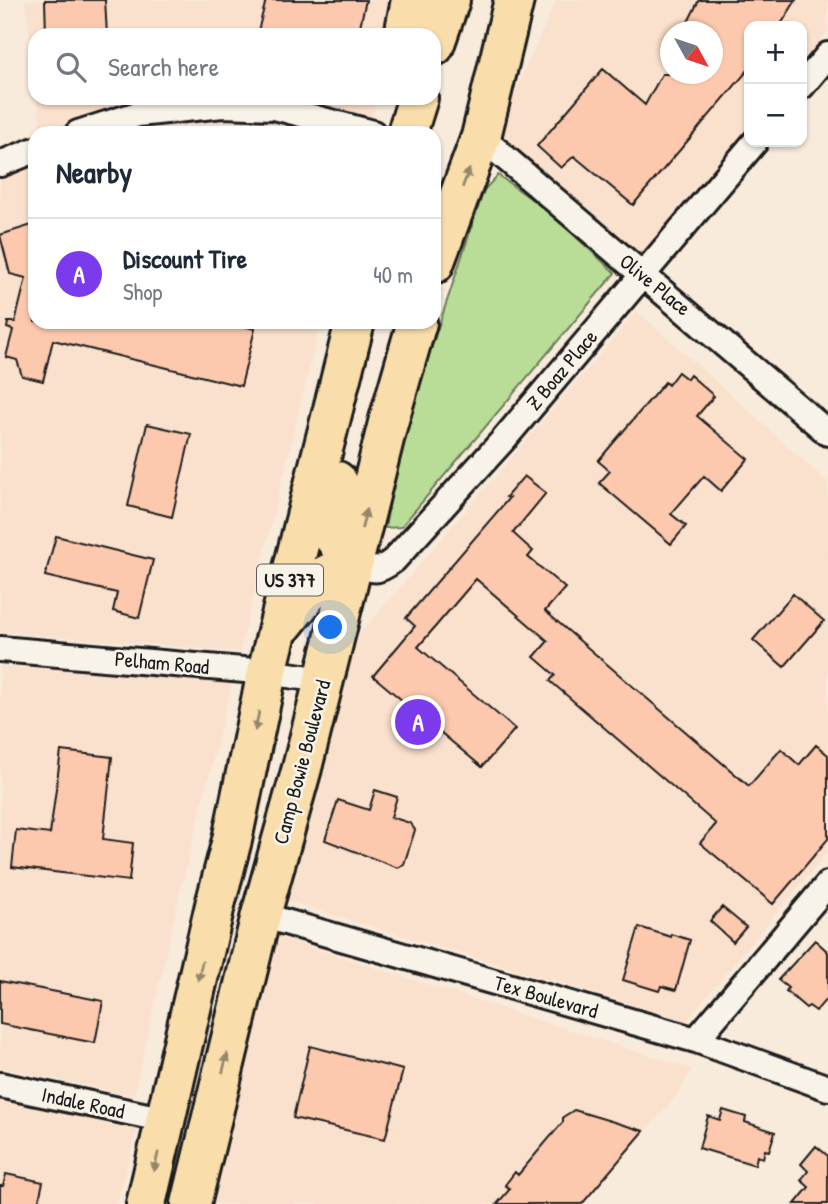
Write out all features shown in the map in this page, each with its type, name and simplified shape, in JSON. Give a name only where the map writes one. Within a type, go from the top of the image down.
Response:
[{"type":"main road","points":[[405,28],[411,0]]},
{"type":"main road","points":[[440,28],[450,0]]},
{"type":"main road","points":[[481,138],[514,0]]},
{"type":"main road","points":[[441,245],[481,138],[538,0]]},
{"type":"main road","points":[[405,105],[406,126]]},
{"type":"main road","points":[[408,126],[416,105]]},
{"type":"main road","points":[[388,423],[387,383],[395,329]]},
{"type":"main road","name":"Camp Bowie Boulevard","points":[[191,1204],[261,915],[324,680],[388,423],[415,329]]},
{"type":"main road","points":[[277,633],[310,590],[326,575],[354,561],[334,541],[328,526],[354,403],[358,367],[352,334]]},
{"type":"main road","name":"US 377","points":[[146,1204],[232,840],[267,672],[352,334]]},
{"type":"main road","points":[[215,905],[261,915]]},
{"type":"main road","points":[[166,1121],[208,1129]]},
{"type":"street","points":[[804,84],[828,55]]},
{"type":"street","points":[[100,126],[138,114],[223,105],[274,107],[346,126]]},
{"type":"street","name":"Olive Place","points":[[481,138],[828,433]]},
{"type":"street","name":"Z Boaz Place","points":[[354,561],[372,571],[382,569],[394,560],[505,438],[751,147]]},
{"type":"street","points":[[0,164],[28,153]]},
{"type":"street","name":"Pelham Road","points":[[0,649],[267,672],[324,680]]},
{"type":"street","points":[[696,1040],[828,884]]},
{"type":"street","name":"Tex Boulevard","points":[[261,915],[696,1040],[828,1088]]},
{"type":"street","name":"Indale Road","points":[[0,1085],[166,1121]]},
{"type":"shaded area","points":[[25,0],[401,0],[394,28],[28,28]]},
{"type":"shaded area","points":[[556,0],[828,0],[828,31],[807,57],[807,21],[744,21],[744,132],[641,256],[497,132]]},
{"type":"shaded area","points":[[38,105],[375,105],[370,126],[40,126]]},
{"type":"shaded area","points":[[28,142],[28,329],[319,329],[240,652],[0,632],[0,149]]},
{"type":"shaded area","points":[[637,311],[828,482],[828,852],[686,1021],[286,901],[358,636]]},
{"type":"shaded area","points":[[0,666],[233,680],[180,893],[134,1096],[0,1068]]},
{"type":"shaded area","points":[[270,934],[692,1069],[682,1089],[584,1204],[209,1204]]},
{"type":"shaded area","points":[[0,1096],[138,1126],[117,1204],[0,1204]]},
{"type":"green space","points":[[498,175],[548,211],[615,273],[401,527],[385,528],[392,490],[421,379],[438,329],[441,329],[441,319],[484,190]]},
{"type":"building","points":[[45,0],[105,0],[107,28],[46,28]]},
{"type":"building","points":[[266,0],[366,0],[360,28],[259,28]]},
{"type":"building","points":[[699,0],[796,0],[783,21],[744,21],[744,75],[633,205],[574,156],[561,168],[537,146],[603,69],[645,105],[660,78],[660,84],[723,84],[723,21],[688,21]]},
{"type":"building","points":[[28,226],[28,329],[255,329],[241,386],[53,340],[43,381],[22,376],[17,360],[6,357],[13,330],[7,328],[8,322],[15,322],[26,278],[10,274],[0,235]]},
{"type":"building","points":[[678,372],[687,379],[690,375],[714,396],[697,416],[748,459],[721,491],[704,476],[671,514],[686,526],[671,544],[599,483],[610,471],[598,461],[665,382],[668,385]]},
{"type":"building","points":[[147,424],[191,434],[172,517],[128,506]]},
{"type":"building","points":[[524,476],[546,493],[513,533],[533,551],[528,557],[565,588],[545,611],[749,786],[781,749],[799,765],[816,745],[828,755],[828,839],[773,904],[700,843],[716,824],[550,681],[555,675],[534,657],[548,641],[476,579],[418,647],[515,729],[482,767],[373,676],[415,626],[406,618],[509,498],[506,497]]},
{"type":"building","points":[[56,536],[153,560],[139,618],[113,611],[117,593],[45,576]]},
{"type":"building","points":[[793,594],[824,621],[784,667],[753,640]]},
{"type":"building","points":[[61,751],[112,757],[103,839],[133,843],[129,881],[12,867],[16,830],[50,834]]},
{"type":"building","points":[[375,790],[397,797],[391,817],[410,823],[415,830],[404,864],[398,868],[325,840],[338,800],[369,810]]},
{"type":"building","points":[[722,907],[746,927],[733,942],[710,921]]},
{"type":"building","points":[[639,927],[690,940],[676,990],[661,986],[659,991],[623,980]]},
{"type":"building","points":[[815,940],[828,952],[828,997],[816,1011],[809,1006],[806,1008],[786,991],[788,988],[778,980]]},
{"type":"building","points":[[0,981],[103,1001],[95,1043],[0,1024]]},
{"type":"building","points":[[310,1046],[403,1070],[385,1139],[293,1118]]},
{"type":"building","points":[[574,1110],[644,1131],[582,1204],[497,1204],[510,1189],[505,1185],[515,1172],[518,1175],[563,1122],[563,1117]]},
{"type":"building","points":[[723,1110],[746,1117],[745,1122],[775,1132],[769,1151],[765,1150],[763,1158],[757,1156],[755,1165],[699,1148],[708,1116],[720,1120]]},
{"type":"building","points":[[816,1146],[828,1156],[828,1204],[795,1204],[809,1187],[801,1180],[808,1171],[801,1164]]},
{"type":"building","points":[[6,1174],[43,1182],[38,1204],[0,1204],[0,1186],[3,1186]]},
{"type":"place","name":"Discount Tire","points":[[418,722]]}]
